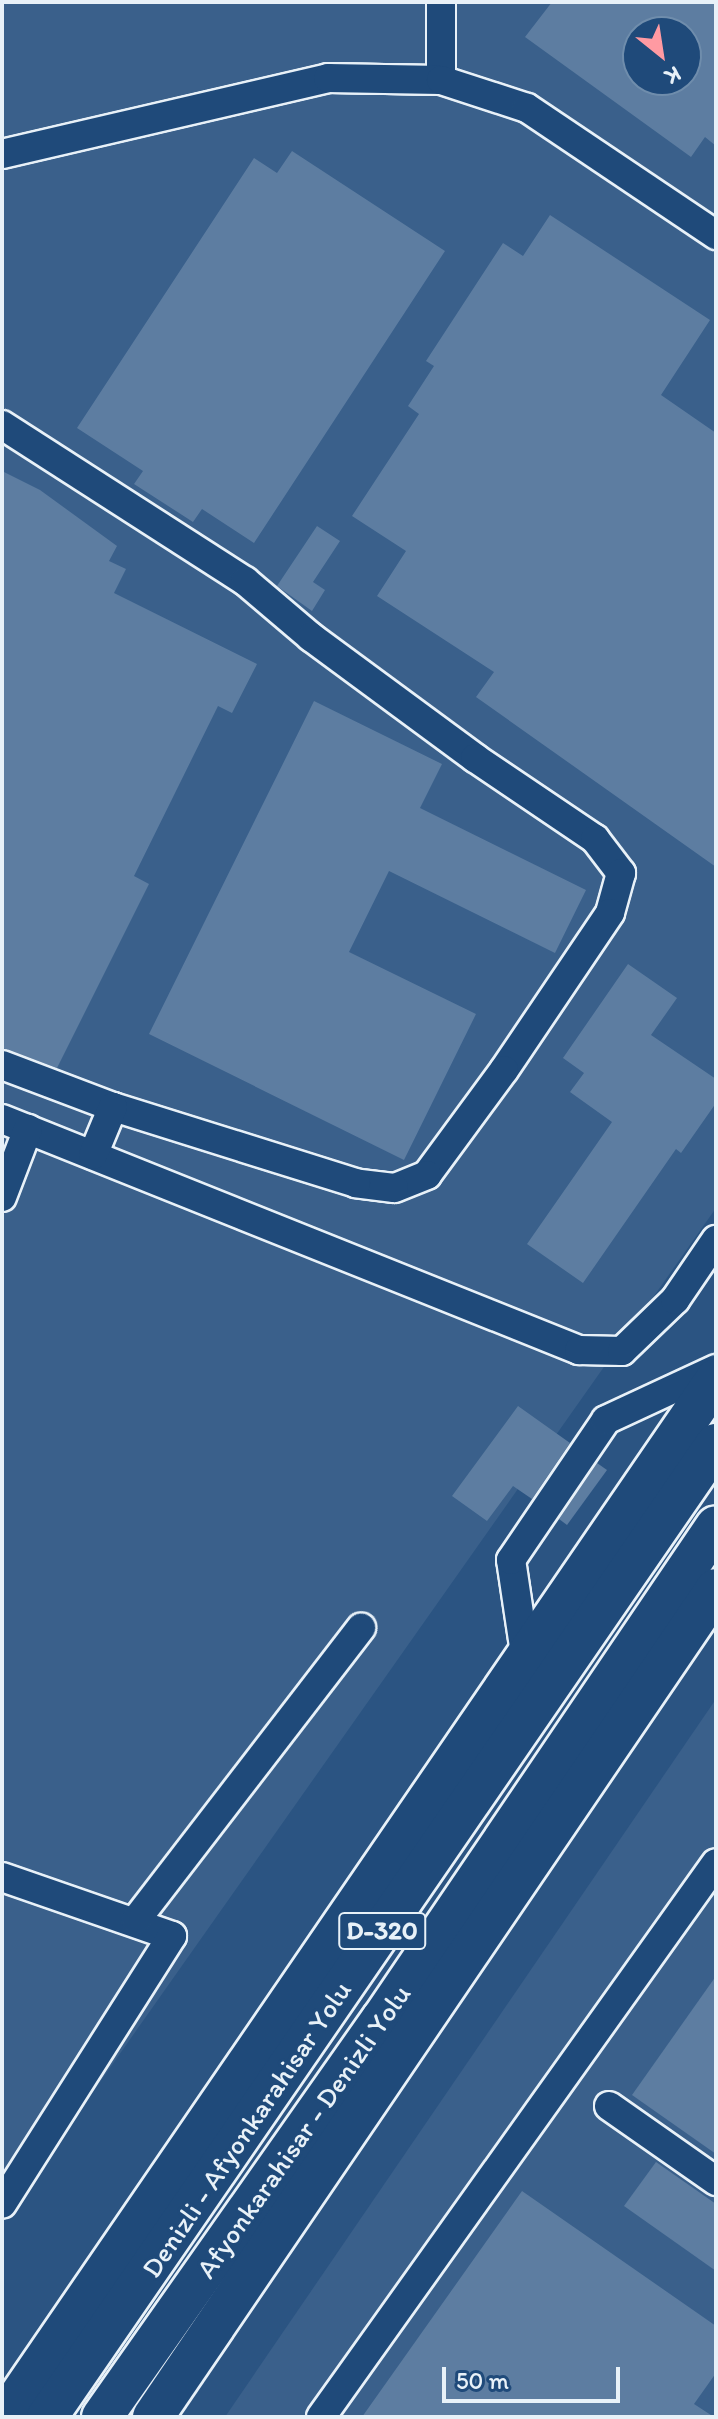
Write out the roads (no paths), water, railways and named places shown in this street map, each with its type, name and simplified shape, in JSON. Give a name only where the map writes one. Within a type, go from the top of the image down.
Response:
[{"type":"highway","points":[[5,2417],[716,1379]]},
{"type":"highway","name":"Denizli - Afyonkarahisar Yolu","points":[[47,2417],[716,1444]]},
{"type":"highway","name":"Afyonkarahisar - Denizli Yolu","points":[[102,2417],[382,2019],[716,1526]]},
{"type":"highway","points":[[153,2417],[716,1589]]},
{"type":"street","points":[[441,2],[441,80]]},
{"type":"street","points":[[2,154],[328,78],[441,80],[527,108],[716,235]]},
{"type":"street","points":[[2,425],[245,581],[311,637],[424,721],[595,839],[621,873],[610,913],[582,957],[427,1175],[394,1188],[356,1183],[113,1107],[2,1065]]},
{"type":"street","points":[[93,1155],[113,1107]]},
{"type":"street","points":[[2,1197],[15,1124],[579,1350],[622,1351],[675,1300],[716,1240]]},
{"type":"street","points":[[526,1660],[511,1560],[606,1420],[716,1369]]},
{"type":"street","points":[[136,1920],[361,1628]]},
{"type":"street","points":[[321,2417],[716,1863]]},
{"type":"street","points":[[2,1877],[136,1920],[172,1936],[2,2204]]},
{"type":"street","points":[[609,2106],[716,2181]]}]
